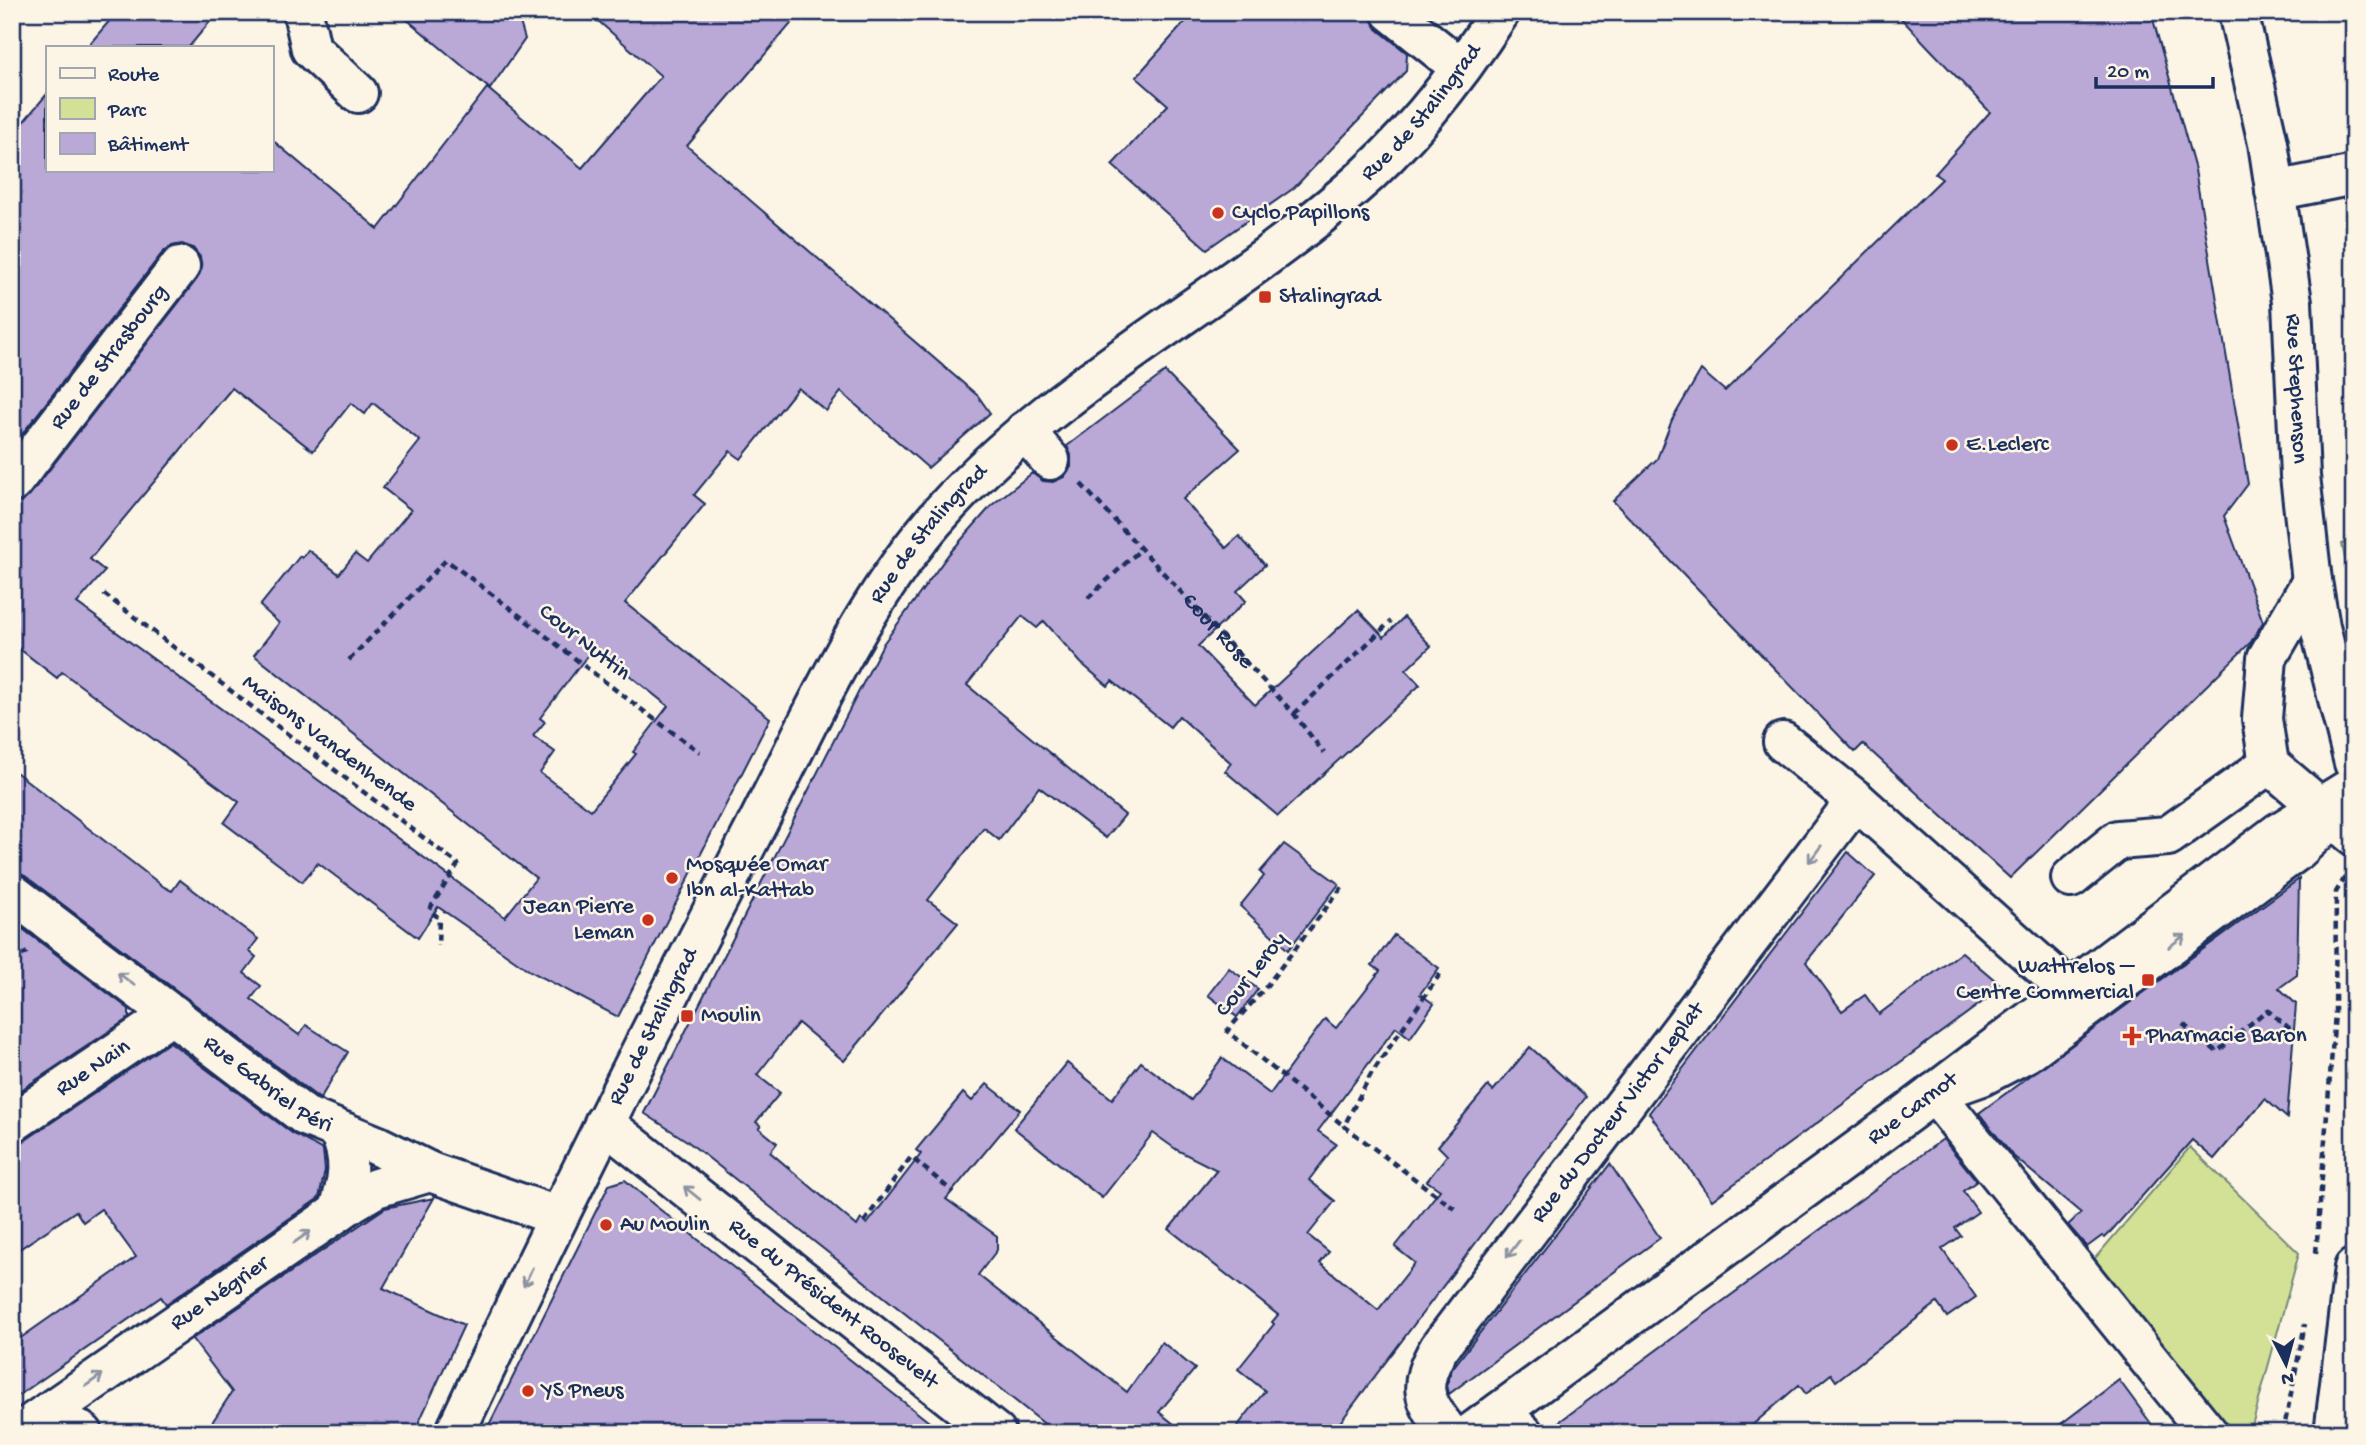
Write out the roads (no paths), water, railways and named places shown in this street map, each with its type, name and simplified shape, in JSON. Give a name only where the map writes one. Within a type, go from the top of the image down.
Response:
[{"type":"street","points":[[303,12],[311,49],[358,93]]},
{"type":"street","points":[[1391,12],[1461,68]]},
{"type":"street","name":"Rue de Stalingrad","points":[[455,1433],[604,1122],[822,698],[885,586],[940,514],[1025,432],[1147,340],[1287,242],[1351,190],[1409,131],[1461,68],[1500,12]]},
{"type":"street","name":"Rue Stephenson","points":[[2238,12],[2268,143],[2292,302],[2300,476],[2312,581],[2325,650],[2354,763]]},
{"type":"street","points":[[2275,191],[2354,175]]},
{"type":"street","name":"Rue de Strasbourg","points":[[12,482],[180,266]]},
{"type":"street","points":[[1025,432],[1050,460]]},
{"type":"street","points":[[2208,1433],[1934,1093],[2021,1056],[2344,818],[2269,764],[2262,719],[2267,657],[2312,581]]},
{"type":"street","points":[[1783,742],[1856,800],[2070,990]]},
{"type":"street","points":[[2071,878],[2118,840],[2168,836],[2269,764]]},
{"type":"street","name":"Rue du Docteur Victor Leplat","points":[[1449,1433],[1430,1409],[1424,1390],[1427,1369],[1439,1348],[1856,800]]},
{"type":"street","name":"Rue Carnot","points":[[1498,1426],[2278,833],[2344,818]]},
{"type":"street","name":"Rue Gabriel Péri","points":[[12,893],[173,1014],[285,1103],[430,1172],[557,1216]]},
{"type":"street","name":"Rue Nain","points":[[12,1123],[173,1014]]},
{"type":"street","name":"Rue du Président Roosevelt","points":[[604,1122],[996,1433]]},
{"type":"street","points":[[338,1130],[349,1158],[349,1175],[338,1212]]},
{"type":"street","name":"Rue Négrier","points":[[18,1433],[338,1212],[376,1188],[430,1172]]},
{"type":"street","points":[[2334,1433],[2354,1268]]},
{"type":"street","points":[[50,1411],[83,1433]]},
{"type":"place","name":"Cyclo Papillons","points":[[1218,213]]},
{"type":"place","name":"Stalingrad","points":[[1265,297]]},
{"type":"place","name":"E.Leclerc","points":[[1952,445]]},
{"type":"place","name":"Mosquée Omar Ibn al-Kattab","points":[[672,878]]},
{"type":"place","name":"Jean Pierre Leman","points":[[648,920]]},
{"type":"place","name":"Wattrelos – Centre Commercial","points":[[2148,980]]},
{"type":"place","name":"Moulin","points":[[687,1016]]},
{"type":"place","name":"Pharmacie Baron","points":[[2132,1036]]},
{"type":"place","name":"Au Moulin","points":[[606,1225]]},
{"type":"place","name":"YS Pneus","points":[[528,1391]]}]
